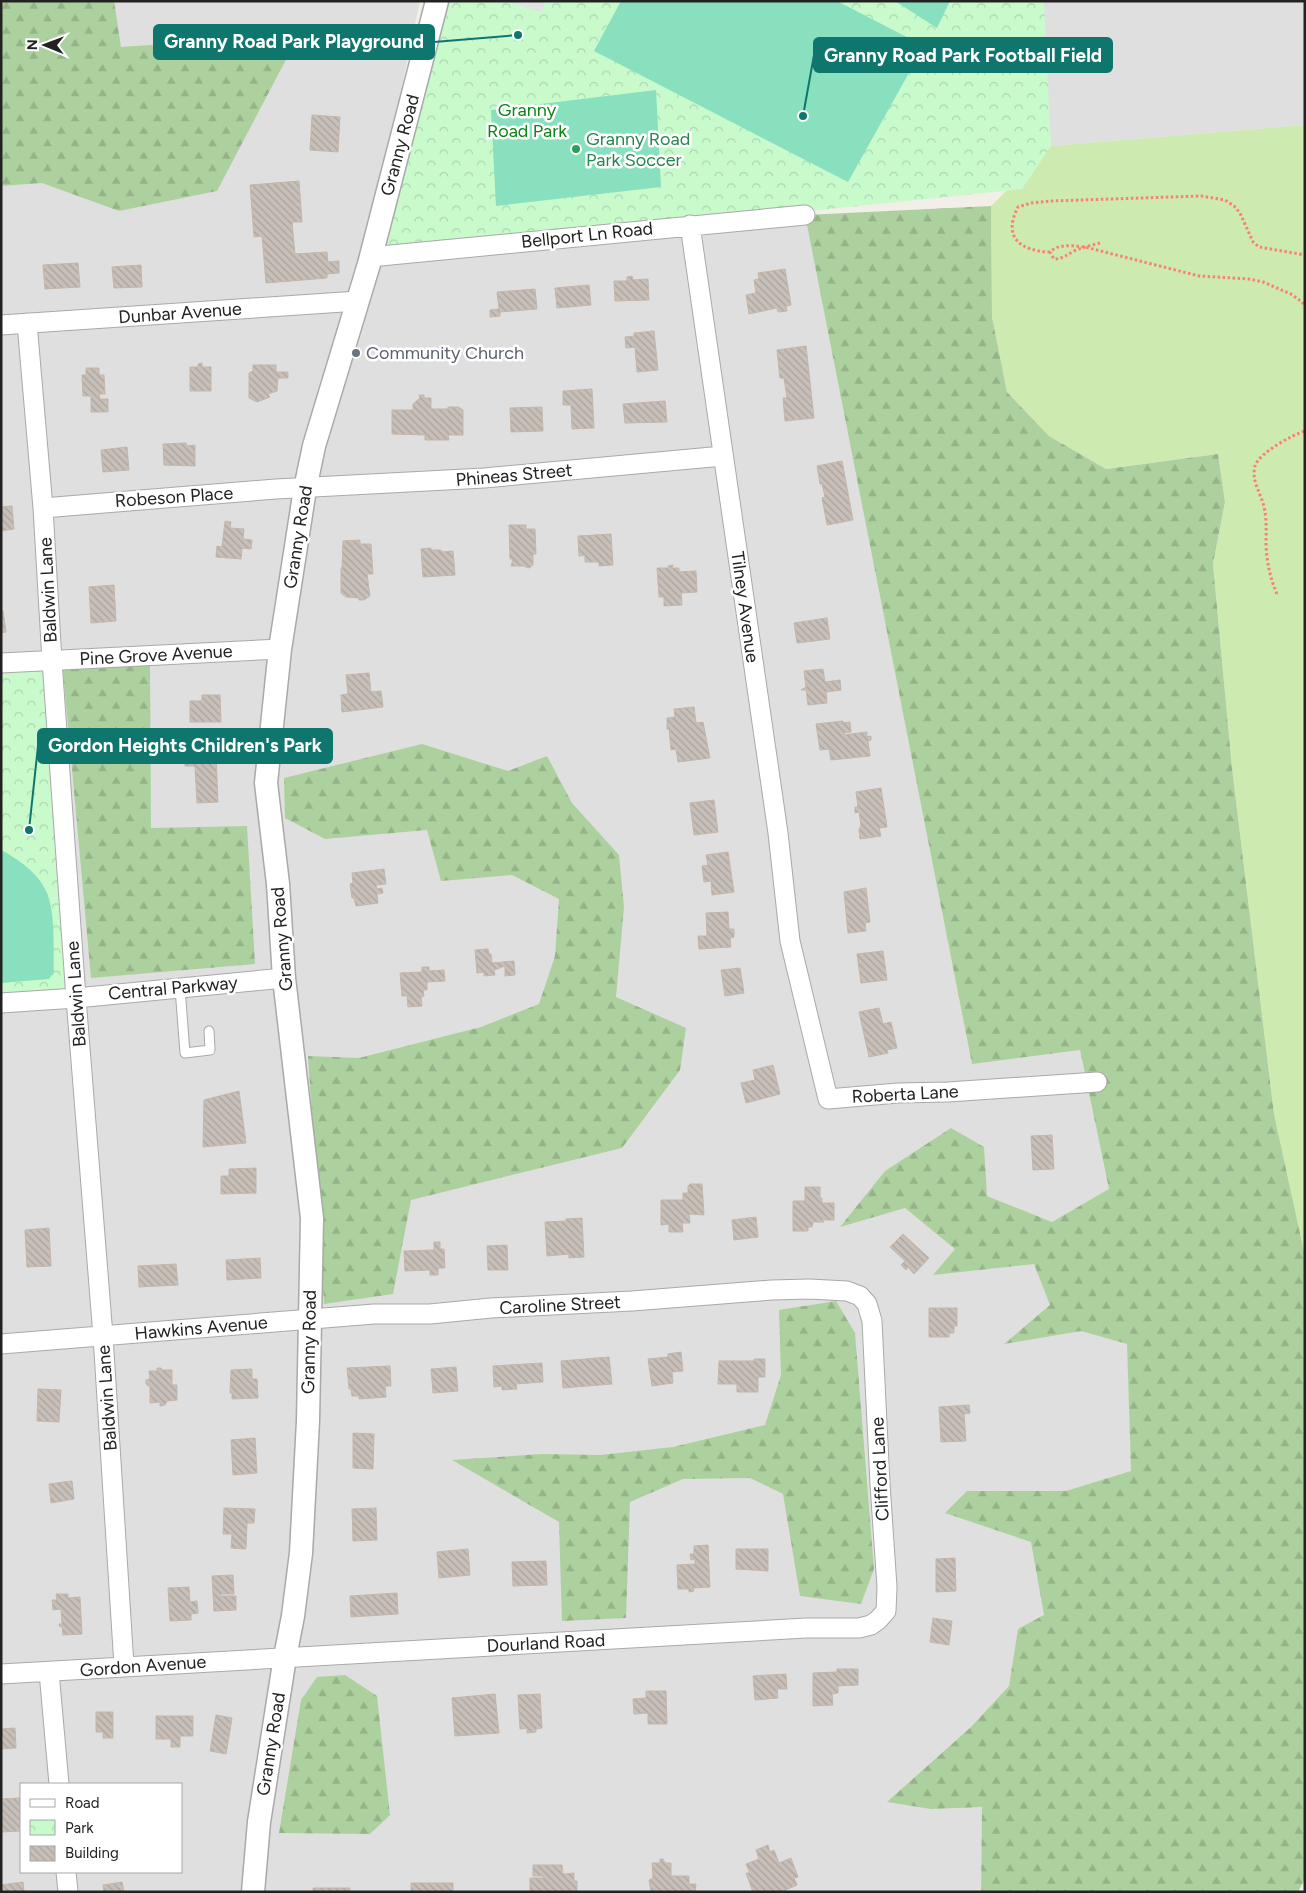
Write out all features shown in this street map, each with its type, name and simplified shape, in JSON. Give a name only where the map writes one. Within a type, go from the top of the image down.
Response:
[{"type":"street","name":"Granny Road","points":[[253,1892],[259,1822],[293,1616],[301,1553],[308,1420],[312,1218],[284,978],[278,884],[266,783],[280,649],[305,489],[314,446],[358,301],[437,1]]},
{"type":"street","name":"Bellport Ln Road","points":[[370,257],[804,215]]},
{"type":"street","name":"Tilney Avenue","points":[[690,225],[778,833],[790,941],[802,988]]},
{"type":"street","name":"Dunbar Avenue","points":[[1,325],[358,301]]},
{"type":"street","name":"Baldwin Lane","points":[[27,322],[43,508],[76,998],[104,1336],[124,1666]]},
{"type":"street","name":"Phineas Street","points":[[305,489],[484,478],[723,456]]},
{"type":"street","name":"Robeson Place","points":[[43,508],[305,489]]},
{"type":"street","name":"Pine Grove Avenue","points":[[1,663],[280,649]]},
{"type":"street","name":"Central Parkway","points":[[1,1003],[76,998],[284,978]]},
{"type":"street","name":"Roberta Lane","points":[[802,988],[828,1099],[898,1092],[948,1092],[1097,1082]]},
{"type":"street","name":"Caroline Street","points":[[310,1319],[374,1314],[430,1314],[491,1308],[809,1289]]},
{"type":"street","name":"Clifford Lane","points":[[806,1628],[859,1628],[871,1625],[886,1611],[887,1587],[872,1322],[866,1304],[860,1296],[847,1291],[809,1289]]},
{"type":"street","name":"Hawkins Avenue","points":[[1,1344],[310,1319]]},
{"type":"street","name":"Dourland Road","points":[[285,1657],[806,1628]]},
{"type":"street","name":"Gordon Avenue","points":[[1,1674],[285,1657]]},
{"type":"street","points":[[49,1672],[59,1783]]},
{"type":"street","points":[[66,1873],[68,1892]]},
{"type":"lane","points":[[180,988],[185,1052],[210,1050],[209,1031]]},
{"type":"path","points":[[1305,255],[1259,247],[1253,242],[1240,213],[1234,206],[1225,200],[1214,197],[1050,201],[1031,203],[1018,207],[1014,216],[1013,231],[1016,242],[1025,248],[1038,252],[1050,252],[1054,248],[1066,246],[1085,247],[1199,276],[1249,279],[1263,282],[1291,294],[1305,306]]},
{"type":"path","points":[[1050,252],[1054,259],[1061,259],[1085,247],[1100,243]]},
{"type":"path","points":[[1277,594],[1270,579],[1267,562],[1266,513],[1256,488],[1255,464],[1272,449],[1296,434],[1305,431]]},
{"type":"shaded area","points":[[1,1],[420,1],[368,244],[805,215],[972,1063],[1080,1050],[1125,1266],[1139,1724],[984,1730],[981,1892],[1,1892]]},
{"type":"shaded area","points":[[505,1],[546,1],[542,12]]},
{"type":"shaded area","points":[[1037,1],[1305,1],[1305,125],[1051,146]]},
{"type":"green space","points":[[1,1],[114,1],[121,47],[299,35],[217,191],[119,211],[42,183],[1,186]]},
{"type":"green space","name":"Granny Road Park","points":[[432,1],[1044,1],[1051,146],[1022,189],[370,257]]},
{"type":"green space","points":[[621,1],[837,1],[924,46],[848,182],[594,51]]},
{"type":"green space","points":[[895,1],[950,1],[937,28]]},
{"type":"green space","name":"Granny Road Park Soccer","points":[[656,90],[661,187],[496,206],[491,110]]},
{"type":"green space","points":[[1305,125],[1305,1256],[1274,1114],[1232,768],[1213,564],[1225,502],[1218,454],[1106,469],[1049,436],[1007,392],[992,317],[991,206],[1051,146]]},
{"type":"green space","points":[[991,206],[992,317],[1007,392],[1049,436],[1106,469],[1218,454],[1225,502],[1213,564],[1232,768],[1274,1114],[1305,1256],[1305,1879],[1298,1892],[981,1892],[982,1807],[931,1809],[887,1802],[971,1727],[1009,1686],[1018,1629],[1044,1615],[1031,1542],[945,1513],[967,1491],[1066,1491],[1131,1471],[1127,1344],[1081,1331],[1004,1344],[1050,1305],[1034,1264],[933,1275],[955,1249],[905,1208],[840,1227],[885,1171],[951,1128],[984,1147],[987,1196],[1052,1222],[1109,1189],[1080,1050],[972,1064],[805,215]]},
{"type":"green space","points":[[150,664],[151,828],[247,826],[255,964],[91,978],[63,670]]},
{"type":"green space","points":[[45,668],[67,990],[1,995],[1,671]]},
{"type":"green space","points":[[422,744],[508,771],[547,756],[572,803],[619,855],[624,907],[616,997],[686,1028],[680,1070],[622,1148],[411,1200],[393,1294],[324,1304],[308,1056],[359,1058],[481,1027],[539,1004],[555,956],[559,899],[512,875],[441,881],[427,830],[325,839],[285,818],[284,778]]},
{"type":"green space","points":[[1,850],[27,867],[38,878],[46,891],[51,909],[53,931],[54,972],[49,979],[1,983]]},
{"type":"green space","points":[[836,1301],[855,1333],[874,1569],[861,1604],[800,1596],[783,1494],[750,1478],[683,1479],[630,1502],[626,1618],[562,1621],[559,1522],[452,1460],[542,1454],[600,1455],[673,1447],[765,1425],[781,1375],[779,1310]]},
{"type":"green space","points":[[345,1675],[377,1696],[390,1815],[370,1834],[279,1833],[301,1700],[317,1677]]},
{"type":"building","points":[[312,115],[340,117],[338,152],[310,150]]},
{"type":"building","points":[[299,181],[302,222],[292,222],[295,254],[327,252],[328,262],[339,261],[339,273],[327,274],[327,278],[266,283],[262,236],[254,237],[250,185]]},
{"type":"building","points":[[78,263],[80,287],[45,289],[43,265]]},
{"type":"building","points":[[141,265],[142,287],[114,288],[112,267]]},
{"type":"building","points":[[785,269],[791,305],[786,306],[787,311],[778,312],[777,308],[749,314],[746,295],[756,293],[754,280],[759,279],[758,273]]},
{"type":"building","points":[[632,276],[633,280],[648,279],[649,300],[615,301],[614,281],[627,281],[627,277]]},
{"type":"building","points":[[589,285],[591,305],[557,308],[555,288]]},
{"type":"building","points":[[535,289],[537,309],[500,312],[500,316],[490,317],[490,310],[499,309],[497,292]]},
{"type":"building","points":[[654,331],[658,370],[637,372],[635,347],[626,348],[625,337],[634,336],[634,333]]},
{"type":"building","points":[[806,346],[814,418],[785,421],[783,398],[787,398],[784,378],[780,378],[777,350]]},
{"type":"building","points":[[202,363],[202,367],[211,367],[211,391],[190,391],[190,367],[198,367],[198,364]]},
{"type":"building","points":[[253,365],[276,365],[276,372],[288,372],[288,378],[278,378],[277,391],[268,394],[270,397],[257,402],[249,398],[249,373],[253,371]]},
{"type":"building","points":[[86,368],[99,368],[99,375],[104,375],[105,394],[99,394],[100,399],[108,399],[108,412],[91,412],[91,396],[83,396],[82,375],[86,375]]},
{"type":"building","points":[[592,389],[594,428],[572,429],[571,405],[563,405],[563,391]]},
{"type":"building","points":[[419,395],[424,395],[424,398],[431,398],[431,409],[458,407],[463,410],[463,435],[448,435],[449,440],[425,440],[425,435],[392,434],[392,410],[413,410],[413,404],[420,398]]},
{"type":"building","points":[[665,401],[667,422],[625,423],[623,404]]},
{"type":"building","points":[[542,407],[543,431],[511,432],[510,408]]},
{"type":"building","points":[[186,443],[187,446],[195,445],[195,466],[164,465],[163,444]]},
{"type":"building","points":[[127,447],[129,470],[103,472],[101,450]]},
{"type":"building","points":[[842,461],[853,520],[827,525],[822,498],[825,497],[822,484],[820,484],[817,466]]},
{"type":"building","points":[[12,506],[14,529],[1,531],[1,507]]},
{"type":"building","points":[[225,521],[231,522],[230,528],[244,529],[243,539],[252,540],[251,549],[242,548],[241,559],[216,557],[217,546],[222,547]]},
{"type":"building","points":[[509,525],[526,525],[526,529],[535,529],[536,554],[533,554],[533,565],[529,568],[511,566],[513,559],[510,559]]},
{"type":"building","points":[[611,534],[613,565],[599,566],[599,562],[585,562],[585,555],[579,556],[578,536]]},
{"type":"building","points":[[360,540],[360,544],[371,544],[373,574],[367,574],[370,596],[364,600],[346,597],[341,593],[343,541]]},
{"type":"building","points":[[431,548],[431,550],[441,550],[441,552],[453,551],[455,575],[423,577],[421,549]]},
{"type":"building","points":[[673,565],[672,568],[679,568],[679,572],[696,571],[697,592],[681,593],[682,605],[664,606],[664,597],[659,597],[657,568],[669,568],[668,566]]},
{"type":"building","points":[[114,585],[116,621],[91,623],[89,587]]},
{"type":"building","points":[[1,611],[3,611],[6,632],[1,633]]},
{"type":"building","points":[[827,618],[830,639],[797,643],[794,623]]},
{"type":"building","points":[[823,669],[825,682],[840,680],[841,690],[826,692],[827,703],[808,705],[806,690],[801,690],[806,687],[804,671]]},
{"type":"building","points":[[369,673],[371,692],[381,691],[383,707],[342,712],[341,695],[348,694],[346,675]]},
{"type":"building","points":[[202,695],[220,695],[221,722],[190,722],[190,701],[202,701]]},
{"type":"building","points":[[694,707],[696,723],[703,722],[710,758],[678,762],[676,749],[671,750],[667,718],[675,717],[674,709]]},
{"type":"building","points":[[843,721],[843,723],[850,722],[851,732],[844,733],[844,735],[867,732],[867,737],[871,736],[871,740],[868,741],[870,756],[831,760],[829,749],[820,750],[816,724]]},
{"type":"building","points":[[216,755],[218,802],[197,803],[195,766],[185,766],[185,756]]},
{"type":"building","points":[[881,788],[887,827],[879,828],[881,836],[860,839],[859,812],[855,813],[855,807],[858,807],[856,792]]},
{"type":"building","points":[[714,800],[718,832],[694,835],[690,803]]},
{"type":"building","points":[[728,852],[734,892],[712,895],[711,881],[704,882],[702,866],[708,865],[706,855]]},
{"type":"building","points":[[384,869],[386,884],[376,885],[377,889],[382,888],[383,893],[377,894],[378,903],[356,906],[354,898],[352,898],[350,884],[353,883],[352,873]]},
{"type":"building","points":[[866,888],[870,922],[865,923],[866,931],[848,933],[844,892]]},
{"type":"building","points":[[728,912],[729,929],[734,929],[734,937],[730,938],[731,947],[699,949],[698,936],[707,936],[706,913]]},
{"type":"building","points":[[488,949],[489,954],[491,954],[492,963],[514,961],[515,975],[505,976],[505,966],[494,970],[495,975],[484,976],[484,972],[477,973],[475,950]]},
{"type":"building","points":[[883,951],[887,980],[861,983],[857,954]]},
{"type":"building","points":[[422,967],[429,967],[429,971],[444,970],[445,981],[427,982],[427,990],[423,990],[424,996],[421,997],[422,1006],[408,1007],[407,996],[402,996],[400,973],[422,972]]},
{"type":"building","points":[[740,968],[744,993],[725,996],[721,970]]},
{"type":"building","points":[[879,1008],[883,1024],[891,1022],[897,1048],[887,1050],[888,1053],[869,1057],[859,1012]]},
{"type":"building","points":[[773,1065],[780,1094],[746,1103],[741,1083],[755,1080],[753,1070]]},
{"type":"building","points":[[239,1091],[246,1143],[203,1147],[204,1100]]},
{"type":"building","points":[[1052,1135],[1054,1169],[1033,1170],[1031,1136]]},
{"type":"building","points":[[256,1168],[256,1193],[221,1194],[221,1176],[229,1176],[229,1169]]},
{"type":"building","points":[[690,1184],[702,1184],[704,1215],[689,1214],[690,1223],[682,1223],[683,1232],[669,1232],[669,1224],[661,1225],[661,1200],[683,1200],[683,1193],[688,1193],[688,1186]]},
{"type":"building","points":[[805,1187],[820,1187],[822,1203],[834,1203],[834,1220],[813,1222],[812,1227],[808,1227],[808,1231],[793,1231],[793,1201],[805,1201]]},
{"type":"building","points":[[756,1217],[758,1237],[734,1240],[732,1220]]},
{"type":"building","points":[[582,1218],[584,1257],[569,1258],[569,1254],[547,1256],[545,1222]]},
{"type":"building","points":[[49,1228],[51,1266],[27,1267],[25,1230]]},
{"type":"building","points":[[903,1234],[929,1258],[914,1274],[908,1267],[906,1270],[901,1265],[905,1261],[890,1247]]},
{"type":"building","points":[[434,1242],[440,1242],[440,1249],[444,1249],[445,1268],[438,1268],[438,1275],[430,1275],[430,1270],[405,1271],[404,1251],[434,1250]]},
{"type":"building","points":[[507,1245],[508,1270],[488,1270],[487,1246]]},
{"type":"building","points":[[260,1258],[261,1278],[227,1280],[226,1260]]},
{"type":"building","points":[[176,1264],[178,1285],[139,1287],[138,1266]]},
{"type":"building","points":[[929,1308],[957,1308],[957,1326],[954,1326],[954,1333],[949,1333],[949,1337],[929,1337]]},
{"type":"building","points":[[681,1352],[683,1371],[672,1372],[673,1383],[652,1386],[648,1359],[668,1357],[668,1354]]},
{"type":"building","points":[[609,1357],[612,1384],[563,1388],[561,1361]]},
{"type":"building","points":[[754,1359],[765,1359],[765,1377],[758,1377],[758,1392],[737,1392],[737,1384],[718,1384],[719,1361],[754,1361]]},
{"type":"building","points":[[542,1363],[543,1382],[516,1384],[517,1389],[502,1390],[502,1386],[494,1387],[493,1366]]},
{"type":"building","points":[[390,1366],[391,1386],[385,1386],[386,1397],[359,1399],[359,1396],[352,1396],[351,1389],[349,1389],[347,1368]]},
{"type":"building","points":[[456,1367],[458,1391],[433,1393],[431,1369]]},
{"type":"building","points":[[157,1368],[172,1370],[172,1385],[177,1385],[177,1400],[167,1401],[165,1405],[160,1406],[160,1402],[150,1403],[150,1387],[146,1384],[146,1380],[150,1379],[149,1371],[157,1371]]},
{"type":"building","points":[[252,1369],[252,1379],[257,1379],[258,1398],[232,1399],[232,1393],[230,1393],[231,1370]]},
{"type":"building","points":[[38,1389],[61,1390],[59,1422],[37,1421]]},
{"type":"building","points":[[969,1405],[970,1413],[964,1414],[966,1441],[941,1442],[939,1407]]},
{"type":"building","points":[[353,1433],[374,1434],[373,1469],[353,1468]]},
{"type":"building","points":[[255,1438],[257,1473],[233,1475],[231,1440]]},
{"type":"building","points":[[72,1481],[74,1499],[51,1503],[49,1484]]},
{"type":"building","points":[[224,1508],[255,1509],[254,1523],[247,1523],[246,1549],[231,1548],[232,1534],[223,1534]]},
{"type":"building","points":[[376,1508],[377,1540],[353,1541],[352,1509]]},
{"type":"building","points":[[708,1545],[710,1587],[693,1588],[694,1591],[689,1592],[689,1589],[678,1589],[677,1565],[695,1564],[695,1559],[691,1560],[690,1554],[694,1554],[694,1546]]},
{"type":"building","points":[[468,1549],[470,1575],[439,1578],[437,1552]]},
{"type":"building","points":[[736,1549],[768,1549],[768,1571],[736,1569]]},
{"type":"building","points":[[955,1558],[956,1591],[936,1592],[936,1559]]},
{"type":"building","points":[[546,1561],[547,1585],[513,1586],[512,1562]]},
{"type":"building","points":[[233,1575],[234,1594],[221,1594],[221,1596],[236,1596],[236,1610],[214,1611],[212,1576]]},
{"type":"building","points":[[189,1587],[190,1602],[197,1601],[198,1613],[191,1614],[191,1620],[170,1621],[168,1588]]},
{"type":"building","points":[[397,1593],[398,1614],[351,1617],[350,1596]]},
{"type":"building","points":[[56,1594],[68,1594],[68,1598],[80,1597],[82,1634],[63,1635],[62,1626],[60,1627],[59,1624],[62,1624],[61,1609],[53,1610],[52,1600],[57,1600]]},
{"type":"building","points":[[933,1618],[952,1621],[949,1645],[930,1642]]},
{"type":"building","points":[[837,1669],[858,1669],[858,1685],[838,1686],[838,1693],[832,1694],[833,1705],[813,1706],[813,1673],[837,1672]]},
{"type":"building","points":[[786,1674],[787,1689],[777,1689],[778,1698],[755,1700],[753,1676]]},
{"type":"building","points":[[646,1691],[666,1691],[667,1724],[648,1724],[648,1713],[634,1714],[633,1699],[646,1698]]},
{"type":"building","points":[[495,1694],[499,1733],[455,1736],[452,1698]]},
{"type":"building","points":[[540,1694],[542,1728],[536,1729],[536,1732],[527,1733],[527,1728],[520,1729],[518,1695]]},
{"type":"building","points":[[96,1712],[113,1712],[113,1738],[103,1738],[103,1732],[96,1732]]},
{"type":"building","points":[[216,1715],[232,1718],[226,1754],[210,1751]]},
{"type":"building","points":[[156,1716],[193,1716],[193,1736],[180,1736],[180,1747],[171,1747],[171,1739],[156,1739]]},
{"type":"building","points":[[15,1728],[16,1748],[1,1749],[1,1729]]},
{"type":"building","points":[[20,1798],[20,1831],[1,1832],[1,1799]]},
{"type":"building","points":[[768,1845],[770,1852],[774,1850],[779,1863],[791,1858],[798,1877],[794,1878],[797,1885],[781,1892],[753,1892],[746,1873],[750,1873],[746,1864],[759,1859],[756,1850]]},
{"type":"building","points":[[660,1859],[663,1859],[665,1863],[671,1863],[671,1876],[689,1876],[689,1884],[696,1884],[695,1892],[651,1892],[649,1880],[653,1878],[652,1863],[660,1863]]},
{"type":"building","points":[[533,1865],[562,1865],[563,1874],[574,1873],[574,1881],[577,1881],[577,1892],[530,1892],[530,1878],[544,1878],[542,1876],[533,1876]]},
{"type":"building","points":[[23,1882],[24,1892],[1,1892],[1,1885]]},
{"type":"building","points":[[122,1882],[124,1892],[104,1892],[103,1885]]},
{"type":"building","points":[[411,1883],[453,1883],[453,1892],[411,1892]]},
{"type":"building","points":[[313,1888],[350,1888],[350,1892],[313,1892]]},
{"type":"place","name":"Granny Road Park Playground","points":[[518,35]]},
{"type":"place","name":"Granny Road Park Football Field","points":[[803,116]]},
{"type":"place","name":"Granny Road Park Soccer","points":[[576,149]]},
{"type":"place","name":"Community Church","points":[[356,353]]},
{"type":"place","name":"Gordon Heights Children's Park","points":[[29,830]]}]
